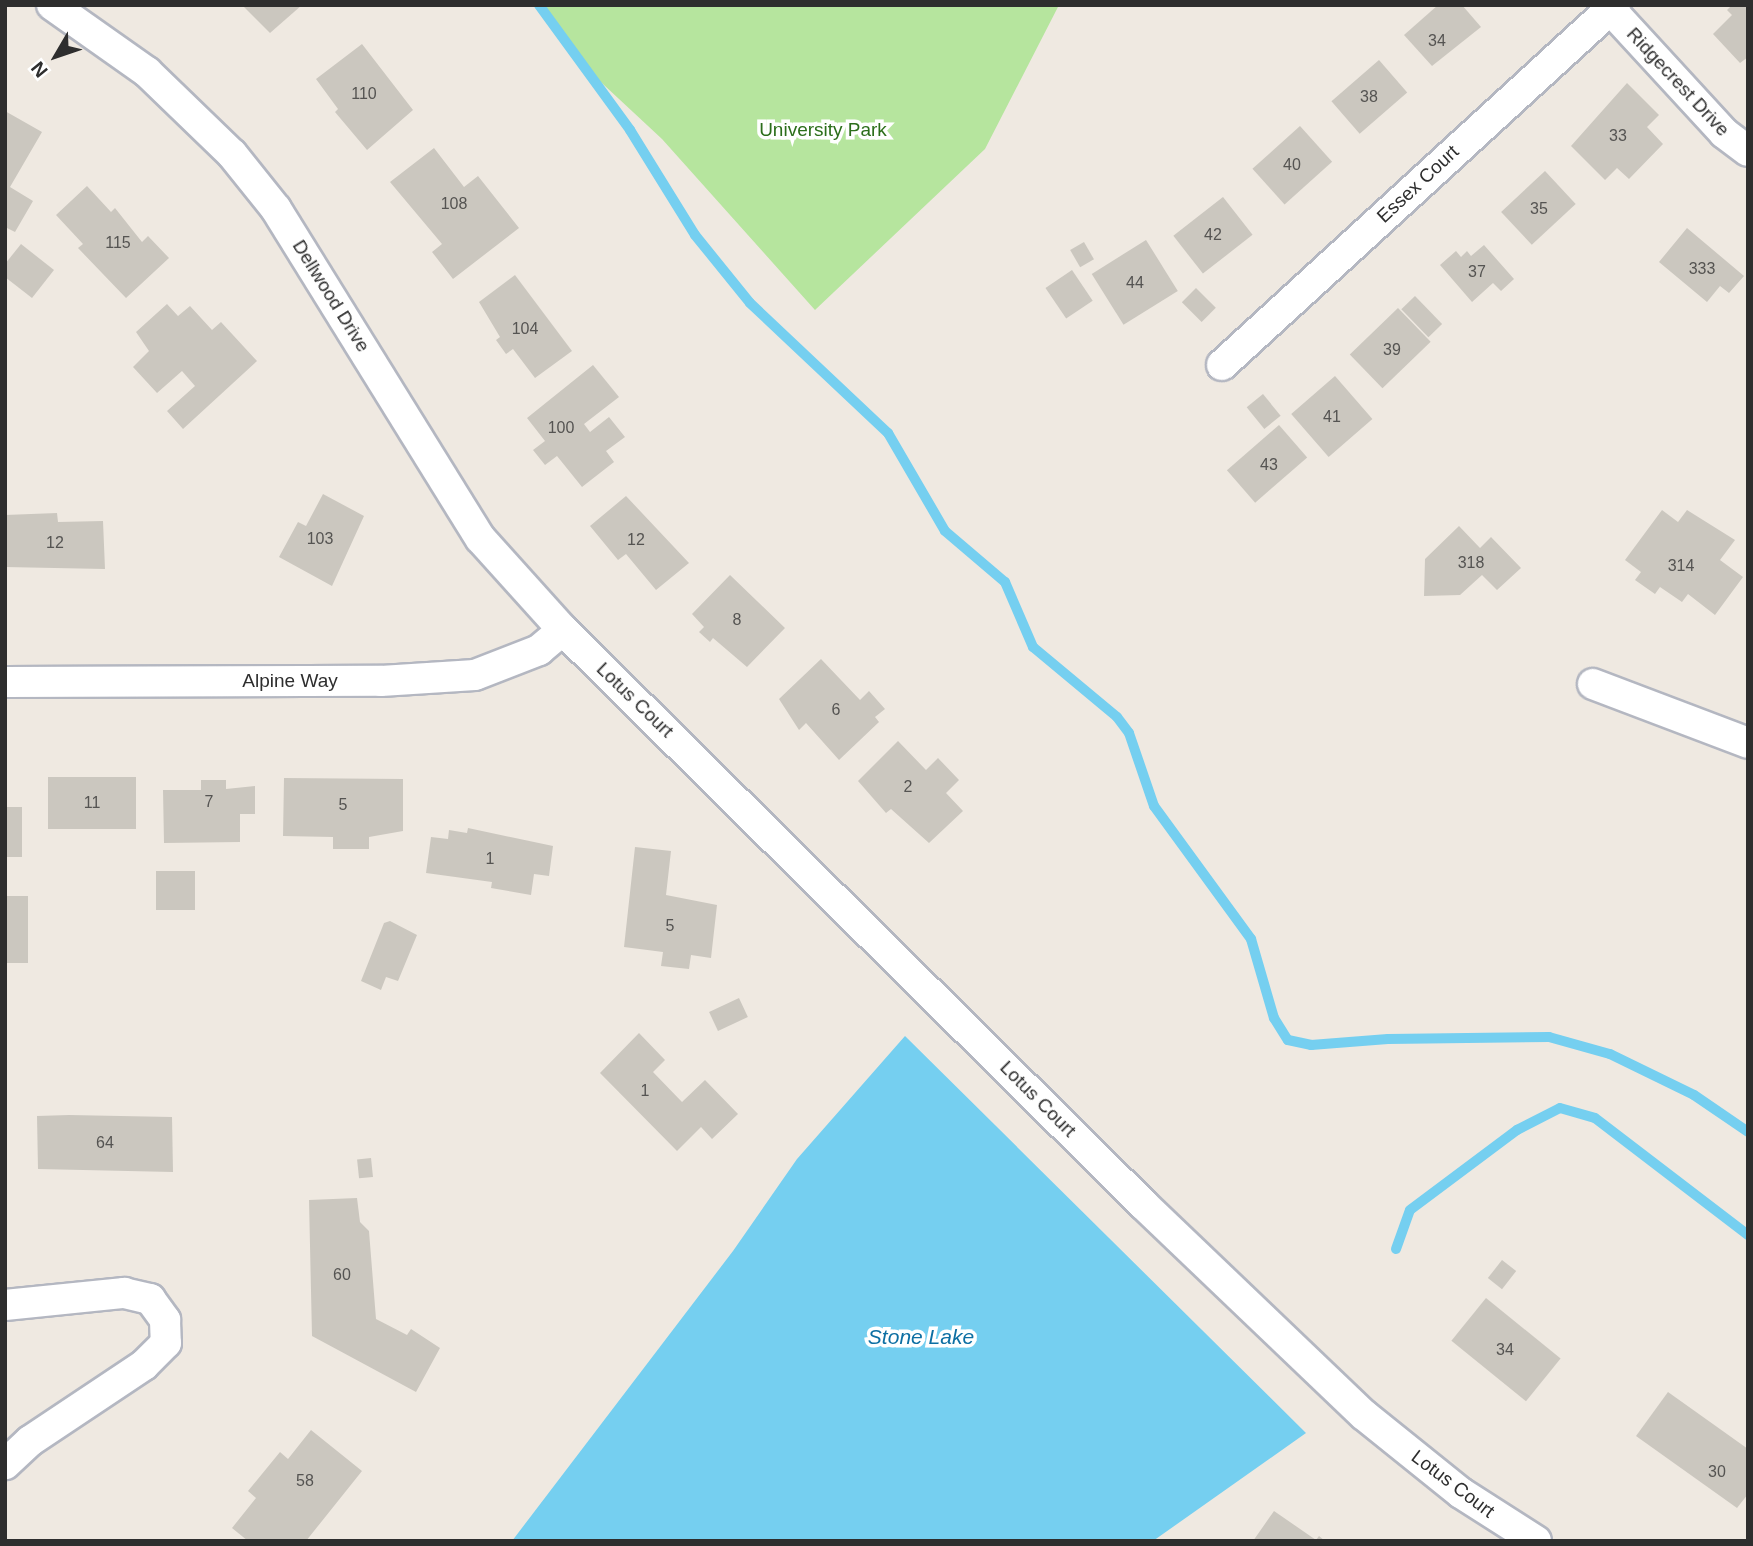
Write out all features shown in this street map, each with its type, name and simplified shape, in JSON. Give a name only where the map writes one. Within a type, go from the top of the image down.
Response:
[{"type":"street","name":"Dellwood Drive","points":[[52,5],[147,72],[232,154],[276,209],[481,539],[563,630]]},
{"type":"street","name":"Ridgecrest Drive","points":[[1613,7],[1724,133],[1748,151]]},
{"type":"street","name":"Essex Court","points":[[1222,365],[1613,7]]},
{"type":"street","name":"Alpine Way","points":[[5,682],[381,681],[475,675],[539,650],[563,630]]},
{"type":"street","name":"Lotus Court","points":[[563,630],[1144,1205],[1364,1415],[1461,1493],[1536,1541]]},
{"type":"street","points":[[1593,684],[1748,743]]},
{"type":"street","points":[[5,1305],[124,1293],[150,1299],[165,1320],[166,1343],[144,1364],[30,1441],[5,1464]]},
{"type":"green space","name":"University Park","points":[[535,5],[1059,5],[985,149],[815,310],[662,139],[590,72]]},
{"type":"water","name":"Stone Lake","points":[[905,1036],[1306,1433],[1153,1541],[512,1541],[733,1251],[797,1159]]},
{"type":"building","points":[[242,5],[302,5],[270,33]]},
{"type":"building","points":[[1438,5],[1462,5],[1481,27],[1432,66],[1404,35]]},
{"type":"building","points":[[1732,5],[1748,5],[1748,57],[1740,63],[1713,34],[1732,15],[1727,10]]},
{"type":"building","points":[[362,44],[413,110],[367,150],[335,112],[338,109],[316,79]]},
{"type":"building","points":[[1379,60],[1407,92],[1360,134],[1331,101]]},
{"type":"building","points":[[1627,83],[1659,115],[1647,127],[1663,144],[1629,179],[1617,168],[1605,180],[1571,146]]},
{"type":"building","points":[[5,111],[42,132],[10,187],[33,201],[15,232],[5,227]]},
{"type":"building","points":[[1300,126],[1332,162],[1285,204],[1252,169]]},
{"type":"building","points":[[434,148],[464,187],[478,176],[519,228],[453,279],[432,252],[442,244],[390,182]]},
{"type":"building","points":[[1545,171],[1576,204],[1532,245],[1501,212]]},
{"type":"building","points":[[87,186],[111,212],[115,208],[142,242],[148,236],[169,258],[126,298],[78,248],[83,244],[56,215]]},
{"type":"building","points":[[1223,197],[1253,235],[1203,274],[1173,236]]},
{"type":"building","points":[[1687,228],[1744,276],[1729,293],[1720,286],[1707,302],[1659,262]]},
{"type":"building","points":[[1146,240],[1178,291],[1124,325],[1092,274]]},
{"type":"building","points":[[1084,242],[1094,259],[1080,267],[1070,250]]},
{"type":"building","points":[[21,244],[54,270],[32,298],[5,277],[5,264]]},
{"type":"building","points":[[1484,245],[1514,279],[1501,291],[1493,283],[1472,302],[1440,265],[1456,251],[1461,257],[1467,251],[1471,256]]},
{"type":"building","points":[[1072,270],[1093,301],[1066,319],[1045,288]]},
{"type":"building","points":[[515,275],[572,351],[535,378],[513,349],[506,354],[496,340],[500,337],[479,302]]},
{"type":"building","points":[[1196,288],[1216,308],[1202,322],[1182,302]]},
{"type":"building","points":[[1415,296],[1442,324],[1428,337],[1401,309]]},
{"type":"building","points":[[167,304],[178,316],[190,306],[212,330],[221,322],[257,361],[183,429],[167,411],[195,386],[182,371],[157,393],[133,367],[149,351],[136,332]]},
{"type":"building","points":[[1398,308],[1431,342],[1382,388],[1350,355]]},
{"type":"building","points":[[593,365],[619,397],[584,424],[590,432],[609,417],[625,437],[606,451],[614,462],[582,487],[557,456],[545,465],[533,450],[545,441],[527,418]]},
{"type":"building","points":[[1335,376],[1372,419],[1329,457],[1291,414]]},
{"type":"building","points":[[1263,394],[1281,416],[1264,429],[1247,407]]},
{"type":"building","points":[[1279,425],[1307,457],[1255,503],[1227,470]]},
{"type":"building","points":[[323,494],[364,516],[332,586],[279,557],[298,522],[306,526]]},
{"type":"building","points":[[626,496],[689,563],[656,590],[626,554],[618,560],[590,526]]},
{"type":"building","points":[[1662,510],[1678,522],[1687,510],[1735,540],[1720,560],[1743,577],[1715,615],[1688,594],[1682,602],[1660,587],[1655,594],[1635,580],[1641,572],[1625,560]]},
{"type":"building","points":[[57,513],[58,522],[103,521],[105,569],[5,567],[5,515]]},
{"type":"building","points":[[1459,526],[1480,548],[1491,537],[1521,568],[1497,590],[1482,575],[1460,595],[1424,596],[1425,559]]},
{"type":"building","points":[[730,575],[785,628],[747,667],[713,638],[710,642],[699,632],[704,627],[692,614]]},
{"type":"building","points":[[821,659],[860,700],[869,691],[885,709],[875,717],[879,722],[839,760],[806,723],[799,730],[779,699]]},
{"type":"building","points":[[898,741],[926,770],[938,758],[959,780],[946,793],[963,811],[929,843],[891,809],[886,813],[858,781]]},
{"type":"building","points":[[48,777],[136,777],[136,829],[48,829]]},
{"type":"building","points":[[284,778],[403,779],[403,831],[369,837],[369,849],[333,849],[333,837],[283,836]]},
{"type":"building","points":[[201,780],[226,780],[226,789],[255,786],[255,814],[240,814],[240,842],[164,843],[163,790],[201,790]]},
{"type":"building","points":[[5,807],[22,807],[22,857],[5,857]]},
{"type":"building","points":[[468,828],[553,846],[549,876],[534,874],[531,895],[491,888],[492,882],[426,873],[431,837],[448,839],[449,830],[467,833]]},
{"type":"building","points":[[635,847],[671,851],[666,895],[717,905],[711,958],[691,955],[689,969],[661,966],[663,952],[624,947]]},
{"type":"building","points":[[156,871],[195,871],[195,910],[156,910]]},
{"type":"building","points":[[5,896],[28,896],[28,963],[5,963]]},
{"type":"building","points":[[390,921],[417,935],[398,981],[386,977],[381,990],[361,981],[384,923]]},
{"type":"building","points":[[739,998],[748,1017],[718,1031],[709,1012]]},
{"type":"building","points":[[639,1033],[665,1060],[653,1072],[682,1102],[705,1080],[738,1114],[712,1139],[701,1127],[677,1151],[600,1073]]},
{"type":"building","points":[[37,1116],[172,1117],[173,1172],[38,1169]]},
{"type":"building","points":[[371,1158],[373,1177],[359,1178],[357,1159]]},
{"type":"building","points":[[357,1198],[360,1222],[369,1231],[376,1319],[407,1335],[411,1329],[440,1348],[416,1392],[312,1336],[309,1200]]},
{"type":"building","points":[[1502,1260],[1516,1271],[1502,1289],[1488,1278]]},
{"type":"building","points":[[1486,1298],[1561,1358],[1526,1401],[1451,1341]]},
{"type":"building","points":[[1668,1392],[1748,1449],[1748,1494],[1737,1508],[1636,1436]]},
{"type":"building","points":[[311,1430],[362,1471],[306,1541],[248,1541],[232,1528],[256,1498],[248,1491],[280,1452],[288,1459]]},
{"type":"building","points":[[1274,1511],[1316,1540],[1319,1536],[1325,1541],[1253,1541]]},
{"type":"waterway","points":[[539,5],[630,130],[695,235],[750,303],[888,433],[945,531],[1005,582],[1033,647],[1117,717],[1129,733],[1154,806],[1251,939],[1274,1018],[1288,1040],[1311,1045],[1388,1039],[1549,1037],[1610,1054],[1694,1095],[1748,1132]]},
{"type":"waterway","points":[[1396,1249],[1410,1210],[1517,1130],[1560,1108],[1595,1118],[1748,1235]]}]
